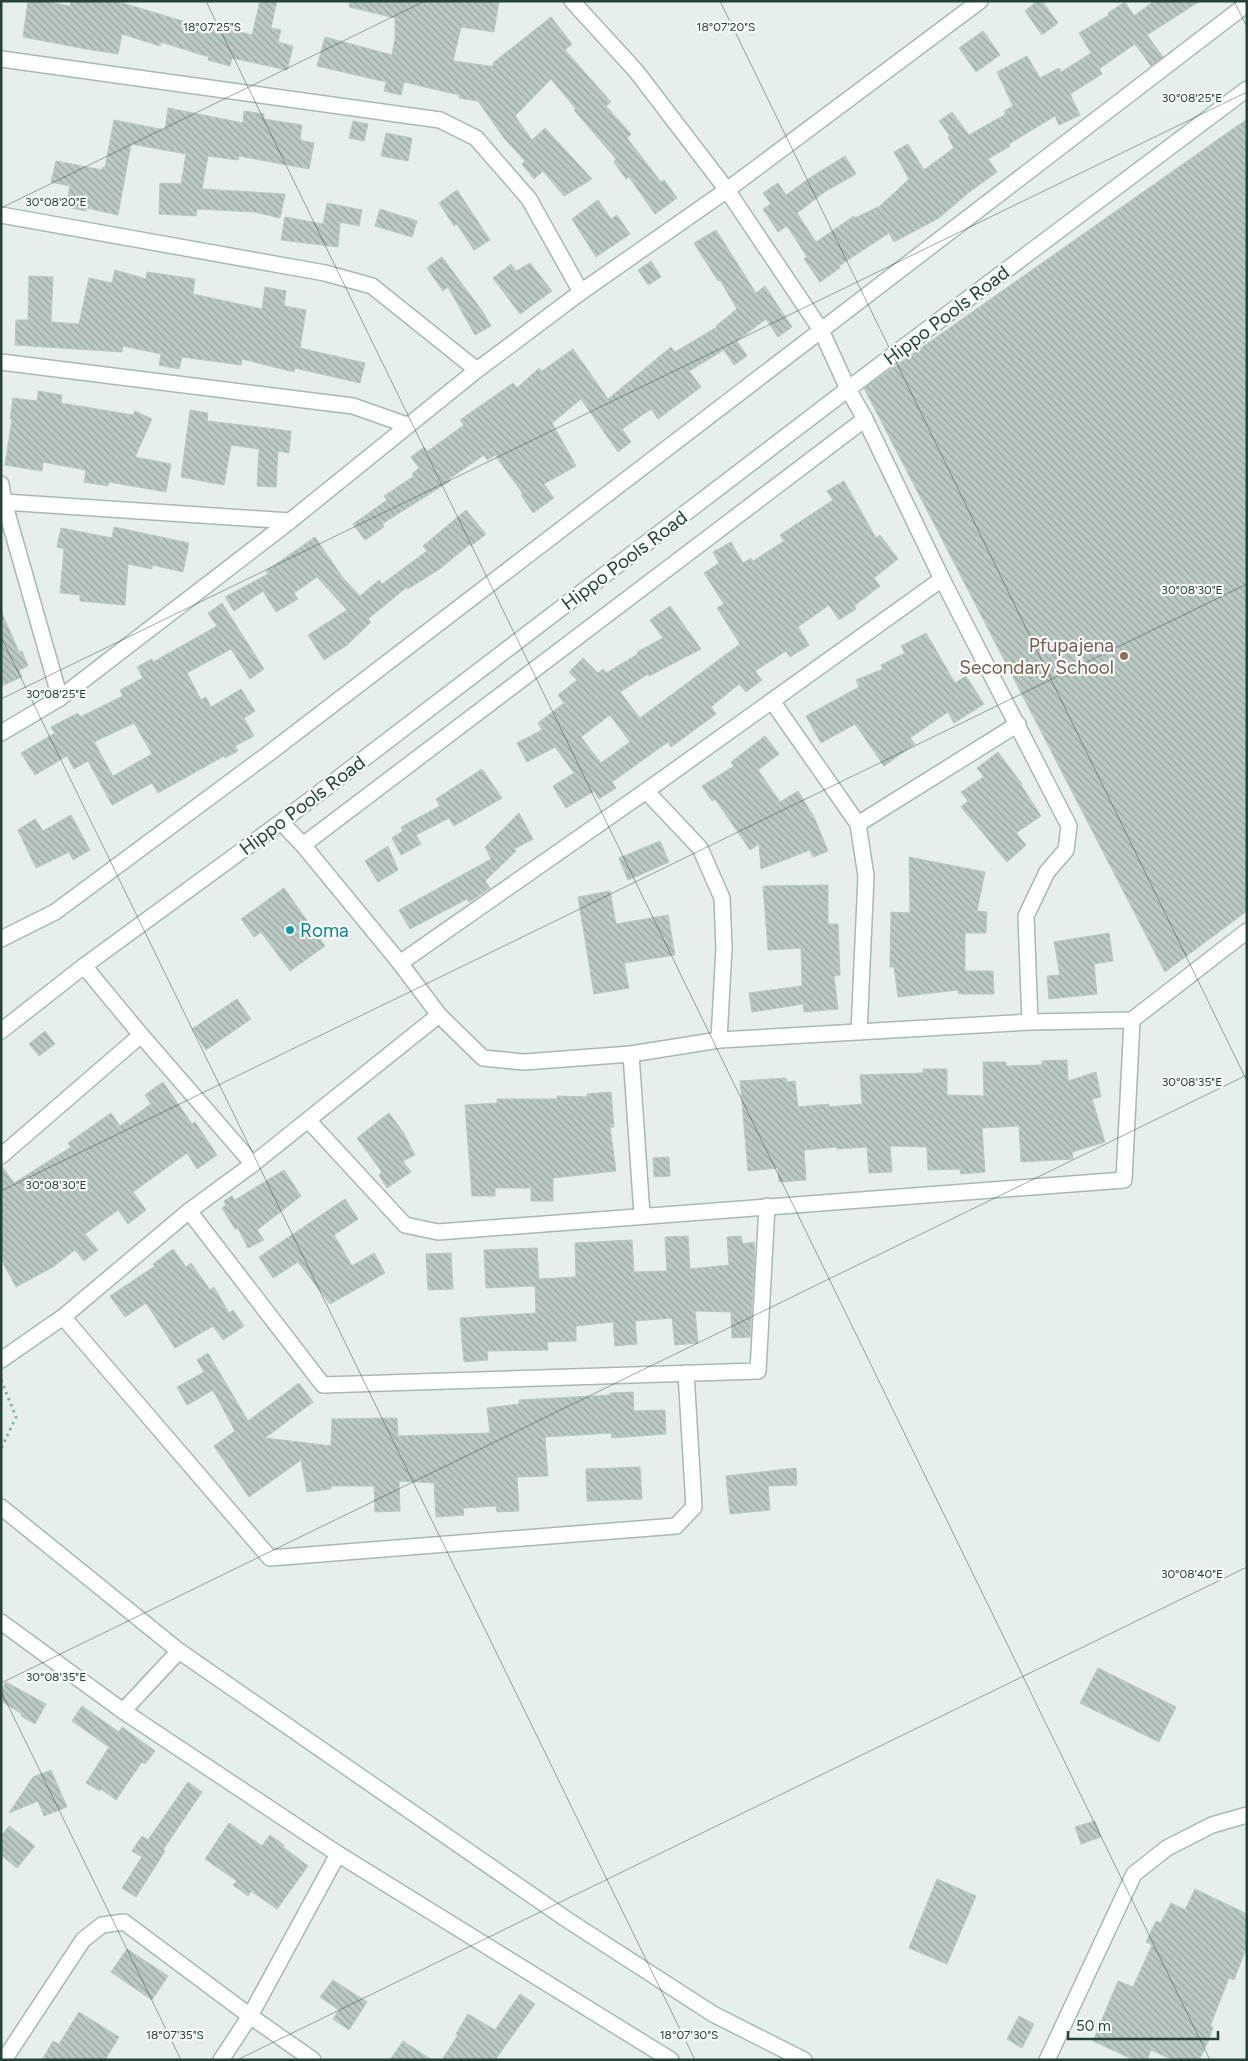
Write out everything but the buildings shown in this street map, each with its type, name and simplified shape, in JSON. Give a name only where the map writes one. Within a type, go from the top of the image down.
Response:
[{"type":"street","points":[[572,1],[636,71],[727,190],[821,330],[848,389],[942,579],[1069,826],[1066,850],[1047,872],[1026,916],[1030,1022]]},
{"type":"street","points":[[1,733],[60,698],[290,521],[477,370],[581,292],[727,190],[980,1]]},
{"type":"street","points":[[1,939],[55,912],[272,751],[1247,4]]},
{"type":"street","points":[[1,59],[440,120],[476,138],[518,186],[529,200],[581,292]]},
{"type":"street","name":"Hippo Pools Road","points":[[1,1031],[84,966],[281,822],[848,389],[1247,89]]},
{"type":"street","points":[[1,215],[326,273],[372,286],[477,370]]},
{"type":"street","points":[[1,362],[353,406],[407,425]]},
{"type":"street","points":[[303,845],[864,419]]},
{"type":"street","points":[[1,484],[4,502],[60,698]]},
{"type":"street","points":[[4,502],[290,521]]},
{"type":"street","points":[[400,962],[646,791],[942,579]]},
{"type":"street","points":[[772,701],[858,824],[866,876],[860,1032]]},
{"type":"street","points":[[858,824],[1018,724]]},
{"type":"street","points":[[646,791],[700,848],[722,898],[724,948],[719,1040]]},
{"type":"street","points":[[281,822],[303,845],[400,962],[439,1015],[483,1058],[524,1062],[631,1054],[719,1040],[1030,1022],[1132,1020],[1247,931]]},
{"type":"street","points":[[84,966],[141,1036],[253,1164]]},
{"type":"street","points":[[1,1360],[63,1317],[189,1211],[253,1164],[439,1015]]},
{"type":"street","points":[[308,1120],[404,1225],[438,1232],[642,1215],[1124,1180],[1132,1020]]},
{"type":"street","points":[[1,1156],[141,1036]]},
{"type":"street","points":[[631,1054],[642,1215]]},
{"type":"street","points":[[189,1211],[323,1385],[758,1371],[767,1206]]},
{"type":"street","points":[[63,1317],[270,1558],[676,1526],[694,1507],[686,1373]]},
{"type":"street","points":[[1,1507],[179,1651],[574,1925],[712,2014],[804,2060]]},
{"type":"street","points":[[1,1622],[124,1711],[338,1854],[672,2060]]},
{"type":"street","points":[[124,1711],[179,1651]]},
{"type":"street","points":[[1047,2060],[1134,1874],[1166,1848],[1212,1824],[1247,1815]]},
{"type":"street","points":[[221,2060],[250,2016],[338,1854]]},
{"type":"street","points":[[4,2060],[84,1940],[102,1925],[124,1922],[250,2016],[313,2060]]},
{"type":"path","points":[[1,1380],[16,1417],[1,1449]]},
{"type":"place","name":"Pfupajena Secondary School","points":[[1124,656]]},
{"type":"place","name":"Roma","points":[[290,930]]}]
